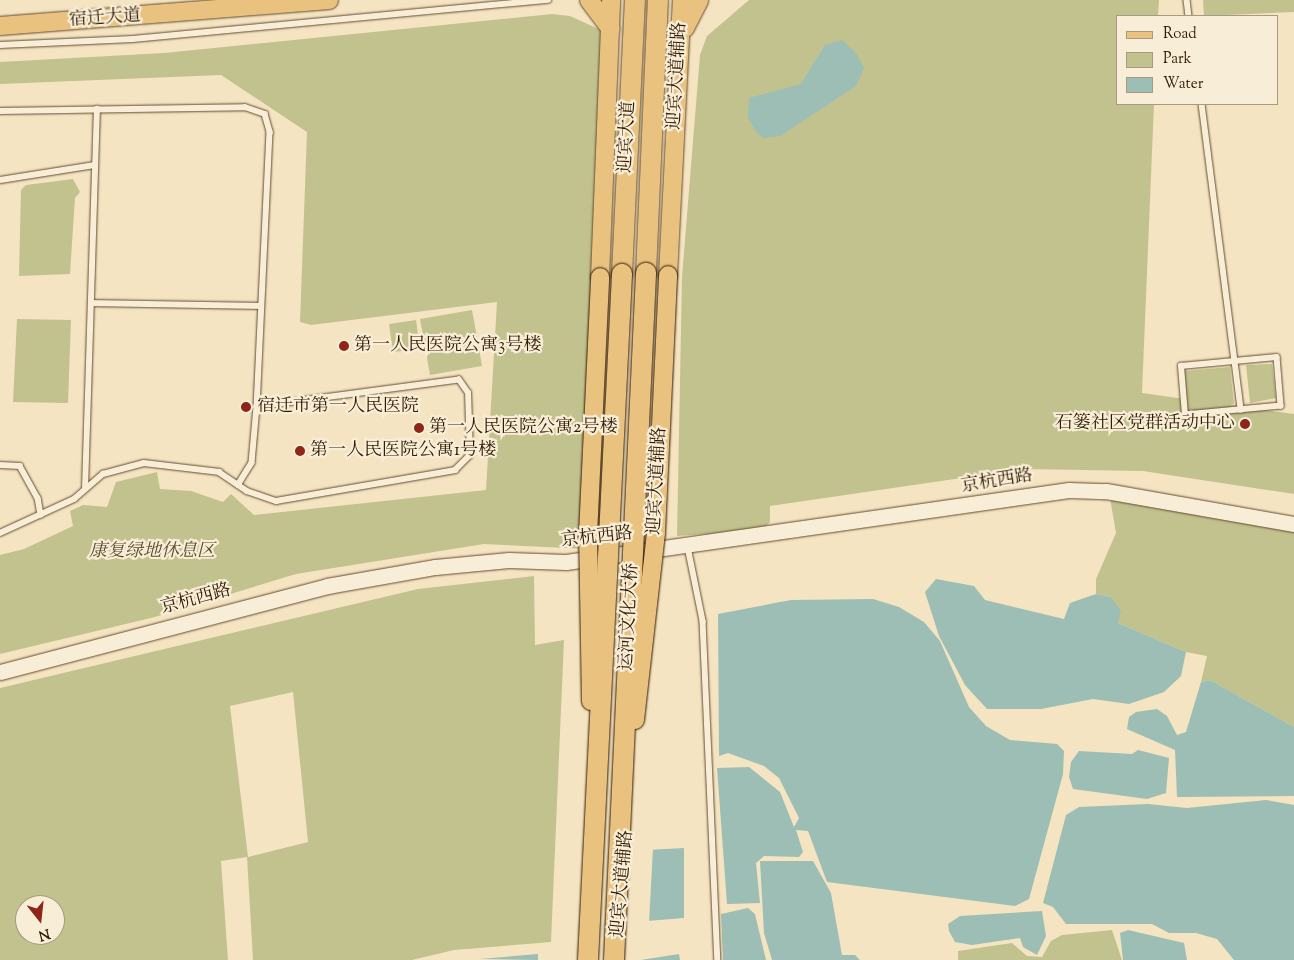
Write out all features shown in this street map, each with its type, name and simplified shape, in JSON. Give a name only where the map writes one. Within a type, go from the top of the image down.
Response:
[{"type":"highway","name":"迎宾大道","points":[[622,274],[635,0]]},
{"type":"highway","name":"迎宾大道","points":[[646,273],[658,0]]},
{"type":"highway","name":"运河文化大桥","points":[[615,960],[646,273]]},
{"type":"highway","name":"运河文化大桥","points":[[588,960],[622,274]]},
{"type":"main road","name":"宿迁大道","points":[[0,26],[329,0]]},
{"type":"main road","points":[[588,0],[611,29]]},
{"type":"main road","name":"迎宾大道辅路","points":[[584,960],[583,857],[592,678],[588,535],[611,0]]},
{"type":"main road","name":"迎宾大道辅路","points":[[615,960],[636,701],[656,532],[682,0]]},
{"type":"main road","points":[[680,45],[699,0]]},
{"type":"main road","name":"京杭西路","points":[[0,672],[327,586],[435,566],[509,560],[566,562],[688,547],[1069,490],[1106,491],[1294,524]]},
{"type":"lane","points":[[0,45],[134,39],[548,0]]},
{"type":"lane","points":[[1187,0],[1189,15]]},
{"type":"lane","points":[[1202,105],[1242,410]]},
{"type":"lane","points":[[0,111],[245,107],[265,114],[270,132],[257,408],[252,463],[238,485]]},
{"type":"lane","points":[[85,489],[97,109]]},
{"type":"lane","points":[[0,180],[95,165]]},
{"type":"lane","points":[[91,303],[261,306]]},
{"type":"lane","points":[[1277,357],[1281,406],[1185,415],[1181,366],[1237,361],[1277,357]]},
{"type":"lane","points":[[0,533],[41,515],[85,489],[103,474],[144,462],[220,472],[238,485],[276,501],[455,470],[470,455],[468,393],[459,380],[257,408]]},
{"type":"lane","points":[[0,465],[20,466],[34,491],[41,515]]},
{"type":"lane","points":[[688,547],[704,621],[718,960]]},
{"type":"green space","points":[[749,0],[1159,0],[1158,15],[1116,15],[1116,105],[1154,105],[1142,393],[1185,399],[1185,371],[1230,367],[1234,404],[1230,405],[1294,414],[1294,494],[1143,471],[1023,469],[770,506],[770,522],[763,530],[677,536],[682,277],[700,55],[707,36]]},
{"type":"green space","points":[[1203,0],[1294,0],[1294,12],[1204,15]]},
{"type":"green space","name":"康复绿地休息区","points":[[552,14],[570,16],[603,31],[588,549],[484,544],[296,574],[155,617],[0,654],[0,555],[24,549],[73,526],[70,511],[83,505],[107,507],[116,482],[157,472],[160,489],[191,491],[223,502],[231,494],[254,515],[486,490],[497,302],[311,325],[300,322],[307,132],[221,75],[0,84],[0,62],[164,53]]},
{"type":"green space","points":[[73,179],[80,192],[75,198],[70,274],[19,276],[21,190],[26,185]]},
{"type":"green space","points":[[472,310],[477,337],[425,346],[420,319]]},
{"type":"green space","points":[[17,319],[71,320],[68,403],[13,402]]},
{"type":"green space","points":[[416,320],[420,349],[393,352],[389,324]]},
{"type":"green space","points":[[477,338],[482,366],[430,375],[425,347]]},
{"type":"green space","points":[[1272,364],[1276,398],[1250,403],[1246,365]]},
{"type":"green space","points":[[1110,498],[1294,530],[1294,727],[1210,680],[1201,682],[1207,656],[1186,652],[1118,623],[1111,597],[1096,594],[1096,579],[1116,533]]},
{"type":"green space","points":[[534,576],[535,645],[564,640],[551,942],[454,950],[412,960],[253,960],[247,857],[221,861],[228,960],[0,960],[0,688],[418,589]],"holes":[[[293,692],[308,842],[248,857],[230,706]]]},
{"type":"green space","points":[[1112,930],[1122,960],[958,960],[958,951],[1012,943],[1027,956],[1042,957],[1051,941],[1062,935]]},
{"type":"water","points":[[842,40],[856,53],[864,68],[856,86],[780,136],[763,138],[757,133],[748,118],[749,98],[801,84],[825,45]]},
{"type":"water","points":[[936,579],[974,586],[985,600],[1064,619],[1070,603],[1096,594],[1111,597],[1121,611],[1118,623],[1186,652],[1181,676],[1164,692],[1129,704],[1093,699],[1041,709],[987,709],[965,685],[939,636],[925,592]]},
{"type":"water","points":[[873,599],[899,607],[924,622],[940,641],[969,707],[986,726],[1010,740],[1057,744],[1064,751],[1063,774],[1029,899],[1015,906],[827,882],[808,831],[796,830],[803,852],[799,857],[764,856],[756,863],[760,903],[727,904],[717,768],[749,767],[780,792],[794,827],[799,818],[779,778],[764,766],[728,753],[719,756],[718,614],[791,600]]},
{"type":"water","points":[[1210,680],[1294,727],[1294,796],[1177,797],[1175,750],[1127,729],[1129,717],[1136,712],[1157,709],[1167,716],[1177,735],[1186,732],[1201,682]]},
{"type":"water","points":[[1138,750],[1169,758],[1166,793],[1147,799],[1073,789],[1069,777],[1071,762],[1079,751],[1132,754]]},
{"type":"water","points":[[1266,800],[1294,805],[1294,960],[1234,960],[1217,939],[1196,933],[1169,933],[1152,924],[1066,924],[1053,907],[1043,903],[1066,815],[1079,807],[1148,804],[1187,808]]},
{"type":"water","points":[[684,848],[684,918],[597,925],[647,850]]},
{"type":"water","points":[[760,861],[813,861],[831,893],[842,955],[855,955],[860,960],[772,960],[764,933]]},
{"type":"water","points":[[748,908],[755,914],[766,960],[723,960],[721,914]]},
{"type":"water","points":[[1042,911],[1046,936],[1037,955],[1023,947],[1020,938],[972,945],[955,942],[949,931],[948,924],[960,916]]},
{"type":"water","points":[[1128,930],[1184,943],[1187,960],[1123,960],[1120,933]]},
{"type":"water","points":[[538,954],[538,960],[480,959]]},
{"type":"water","points":[[679,954],[680,960],[641,960]]},
{"type":"pier","points":[[604,848],[653,848],[649,923],[595,925]]},
{"type":"place","name":"第一人民医院公寓3号楼","points":[[344,346]]},
{"type":"place","name":"宿迁市第一人民医院","points":[[246,407]]},
{"type":"place","name":"石篓社区党群活动中心","points":[[1245,424]]},
{"type":"place","name":"第一人民医院公寓2号楼","points":[[419,428]]},
{"type":"place","name":"第一人民医院公寓1号楼","points":[[300,451]]}]
